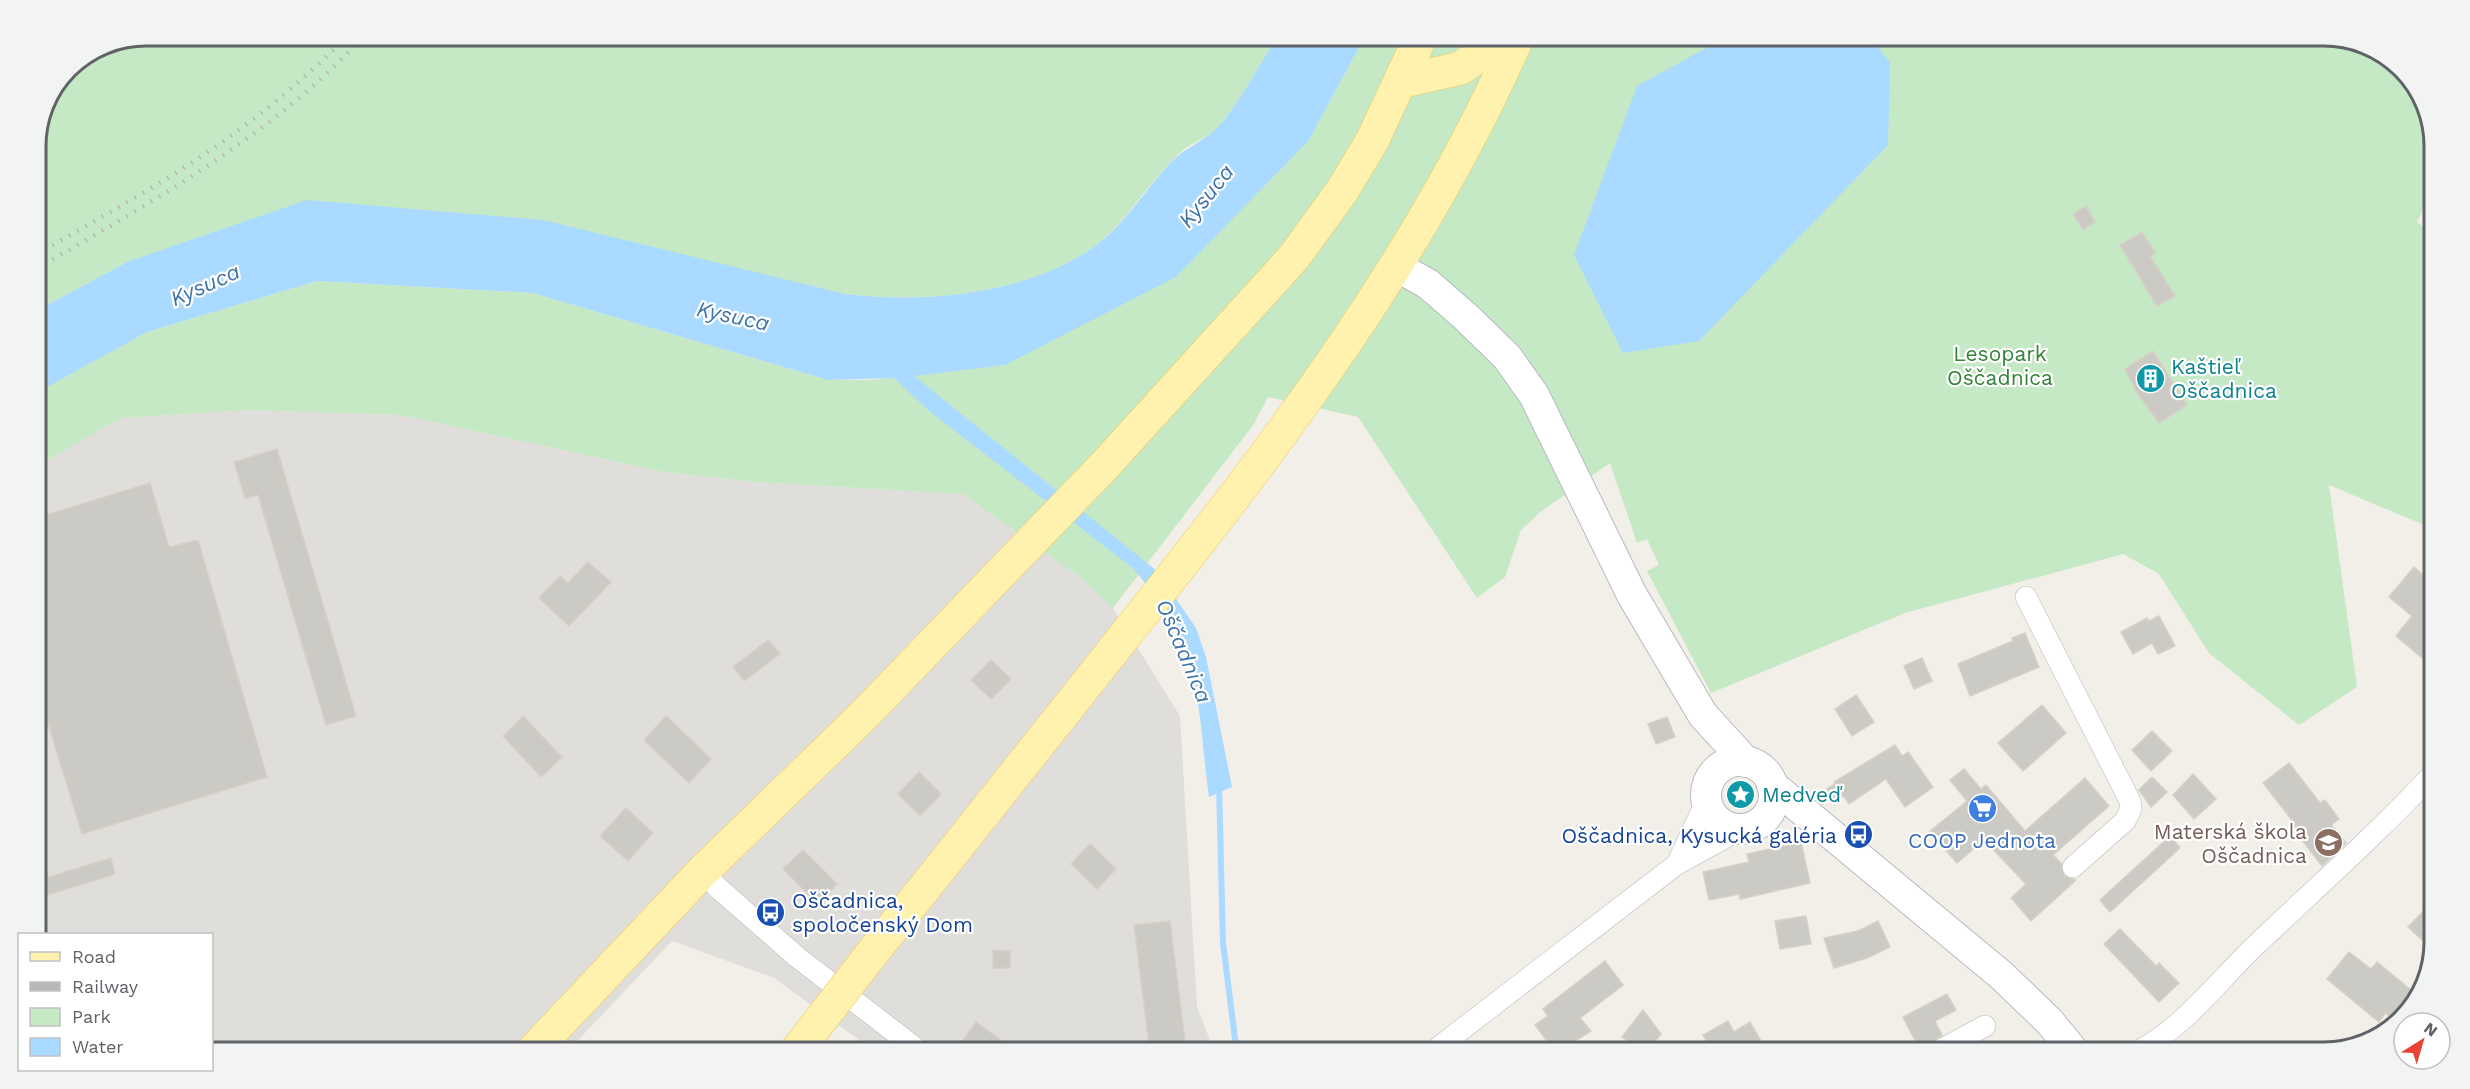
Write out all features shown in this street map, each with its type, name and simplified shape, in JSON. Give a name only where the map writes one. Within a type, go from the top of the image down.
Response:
[{"type":"main road","points":[[541,1042],[703,871],[864,715],[1105,465],[1294,257],[1342,190],[1372,141],[1416,46]]},
{"type":"main road","points":[[1445,46],[1450,52],[1476,59]]},
{"type":"main road","points":[[1400,82],[1447,73],[1476,59],[1493,46]]},
{"type":"main road","points":[[803,1042],[1180,567],[1349,339],[1396,266],[1467,140],[1513,46]]},
{"type":"street","points":[[1396,266],[1428,284],[1466,317],[1506,357],[1534,395],[1632,595],[1703,715],[1746,762],[1762,770],[1772,785],[2008,981],[2049,1021],[2065,1042]]},
{"type":"street","points":[[2026,597],[2130,801],[2131,809],[2125,821],[2073,867]]},
{"type":"street","points":[[1703,715],[1701,737],[1715,819],[1731,828],[1750,826],[1826,830]]},
{"type":"street","points":[[1677,864],[1709,789],[1726,764],[1746,762]]},
{"type":"street","points":[[2156,1042],[2176,1027],[2255,946],[2343,864],[2424,783]]},
{"type":"street","points":[[1445,1042],[1677,864],[1750,826],[1772,806],[1772,785]]},
{"type":"street","points":[[703,871],[717,887],[797,957],[908,1042]]},
{"type":"street","points":[[1955,1042],[1985,1026]]},
{"type":"shaded area","points":[[248,410],[400,415],[664,472],[755,482],[963,494],[1082,579],[1113,608],[1180,716],[1197,1007],[1211,1042],[862,1042],[774,978],[672,941],[576,1042],[213,1042],[213,933],[47,933],[47,461],[121,418]]},
{"type":"green space","points":[[1272,46],[1223,122],[1174,158],[1121,222],[1095,246],[1069,262],[1039,275],[975,292],[941,296],[875,297],[127,262],[47,305],[47,140],[50,120],[67,85],[80,71],[96,60],[133,47]]},
{"type":"green space","name":"Lesopark Oščadnica","points":[[1360,46],[2324,46],[2343,48],[2374,60],[2385,67],[2403,85],[2413,102],[2422,127],[2423,209],[2417,222],[2423,227],[2423,525],[2329,485],[2357,687],[2299,725],[2209,653],[2159,574],[2123,554],[1905,613],[1711,693],[1647,571],[1659,565],[1647,539],[1637,543],[1610,463],[1539,513],[1521,530],[1505,577],[1477,598],[1358,417],[1268,397],[1254,424],[1113,608],[1082,579],[963,494],[755,482],[664,472],[400,415],[248,410],[121,418],[47,461],[47,386],[147,332],[317,281],[533,293],[828,380],[871,380],[1005,365],[1309,140]]},
{"type":"water","name":"Kysuca","points":[[1272,46],[1360,46],[1309,140],[1176,277],[1005,365],[914,376],[1157,571],[1196,628],[1206,657],[1232,787],[1209,797],[1198,704],[1188,659],[1169,618],[1134,569],[929,411],[894,378],[828,380],[533,293],[317,281],[147,332],[47,387],[47,305],[127,262],[307,200],[543,220],[845,294],[875,297],[941,296],[1008,285],[1069,262],[1095,246],[1126,217],[1171,162],[1210,135],[1223,122]]},
{"type":"water","points":[[1710,46],[1876,46],[1890,62],[1888,145],[1699,341],[1623,353],[1574,255],[1637,86]]},
{"type":"building","points":[[2086,206],[2095,222],[2083,230],[2073,214]]},
{"type":"building","points":[[2142,232],[2155,253],[2150,256],[2175,296],[2157,306],[2120,245]]},
{"type":"building","name":"Kaštieľ Oščadnica","points":[[2153,351],[2187,405],[2159,423],[2137,393],[2125,369]]},
{"type":"building","points":[[277,449],[356,716],[326,725],[258,495],[245,498],[234,462]]},
{"type":"building","points":[[150,483],[169,547],[198,540],[267,777],[82,834],[47,720],[47,515]]},
{"type":"building","points":[[588,562],[611,582],[569,626],[539,598],[560,576],[568,583]]},
{"type":"building","points":[[2414,567],[2424,575],[2422,658],[2396,636],[2412,616],[2389,597]]},
{"type":"building","points":[[2159,616],[2175,646],[2158,654],[2152,643],[2133,654],[2121,632],[2147,618],[2149,621]]},
{"type":"building","points":[[2025,633],[2039,667],[1970,696],[1958,664],[2013,641],[2012,638]]},
{"type":"building","points":[[768,640],[780,654],[744,681],[733,667]]},
{"type":"building","points":[[1922,658],[1932,681],[1914,689],[1904,666]]},
{"type":"building","points":[[991,660],[1011,679],[991,699],[971,680]]},
{"type":"building","points":[[1856,695],[1874,722],[1852,736],[1835,709]]},
{"type":"building","points":[[2042,705],[2066,733],[2023,771],[1998,743]]},
{"type":"building","points":[[523,716],[562,757],[541,777],[503,736]]},
{"type":"building","points":[[666,716],[711,759],[689,783],[644,740]]},
{"type":"building","points":[[1667,717],[1675,737],[1656,744],[1648,724]]},
{"type":"building","points":[[2152,731],[2172,751],[2151,771],[2132,750]]},
{"type":"building","points":[[1895,745],[1902,756],[1908,752],[1933,787],[1905,807],[1886,779],[1849,804],[1844,796],[1836,801],[1827,789],[1835,784],[1834,782]]},
{"type":"building","points":[[2289,763],[2320,803],[2325,800],[2339,819],[2331,825],[2346,843],[2322,866],[2291,826],[2295,824],[2263,783]]},
{"type":"building","points":[[1964,769],[1981,789],[1986,785],[2025,831],[2085,778],[2109,806],[2053,855],[2061,863],[2064,876],[2076,880],[2031,921],[2011,898],[2026,884],[1984,840],[1957,863],[1929,832],[1967,801],[1950,780]]},
{"type":"building","points":[[919,772],[941,794],[920,816],[898,794]]},
{"type":"building","points":[[2193,774],[2216,799],[2194,819],[2173,795]]},
{"type":"building","points":[[2152,777],[2167,792],[2151,807],[2139,790]]},
{"type":"building","points":[[626,808],[653,833],[628,861],[600,836]]},
{"type":"building","points":[[2170,836],[2180,848],[2110,912],[2100,900]]},
{"type":"building","points":[[1801,842],[1810,883],[1740,899],[1739,894],[1709,900],[1703,872],[1749,862],[1747,854]]},
{"type":"building","points":[[1090,844],[1116,869],[1097,889],[1071,864]]},
{"type":"building","points":[[803,850],[837,884],[818,904],[783,869]]},
{"type":"building","points":[[111,858],[115,874],[47,895],[47,878]]},
{"type":"building","points":[[2424,910],[2424,942],[2408,927]]},
{"type":"building","points":[[1806,916],[1811,944],[1780,949],[1775,921]]},
{"type":"building","points":[[1170,921],[1185,1042],[1149,1042],[1134,925]]},
{"type":"building","points":[[1878,921],[1890,947],[1867,958],[1834,968],[1824,938],[1858,931]]},
{"type":"building","points":[[2120,929],[2156,966],[2159,963],[2179,983],[2159,1002],[2104,944]]},
{"type":"building","points":[[993,950],[1010,951],[1010,968],[993,968]]},
{"type":"building","points":[[2349,952],[2371,969],[2377,962],[2411,990],[2396,1011],[2392,1011],[2390,1017],[2385,1013],[2379,1022],[2327,979]]},
{"type":"building","points":[[1605,961],[1623,985],[1580,1018],[1591,1031],[1574,1042],[1548,1042],[1535,1025],[1548,1016],[1543,1009]]},
{"type":"building","points":[[1947,994],[1956,1010],[1935,1021],[1942,1035],[1932,1042],[1916,1042],[1903,1017]]},
{"type":"building","points":[[1643,1010],[1661,1034],[1655,1042],[1630,1042],[1622,1037]]},
{"type":"building","points":[[1728,1021],[1734,1032],[1750,1022],[1762,1042],[1707,1042],[1703,1035]]},
{"type":"building","points":[[976,1022],[1004,1042],[962,1042]]},
{"type":"waterway","name":"Oščadnica","points":[[1219,785],[1223,943],[1236,1042]]},
{"type":"railway","points":[[47,249],[216,147],[282,96],[337,46]]},
{"type":"railway","points":[[47,263],[209,165],[290,105],[354,46]]},
{"type":"place","name":"Kaštieľ Oščadnica","points":[[2150,378]]},
{"type":"place","name":"Medveď","points":[[1741,794]]},
{"type":"place","name":"COOP Jednota","points":[[1982,809]]},
{"type":"place","name":"Oščadnica, Kysucká galéria","points":[[1858,835]]},
{"type":"place","name":"Materská škola Oščadnica","points":[[2328,843]]},
{"type":"place","name":"Oščadnica, spoločenský Dom","points":[[771,912]]}]
